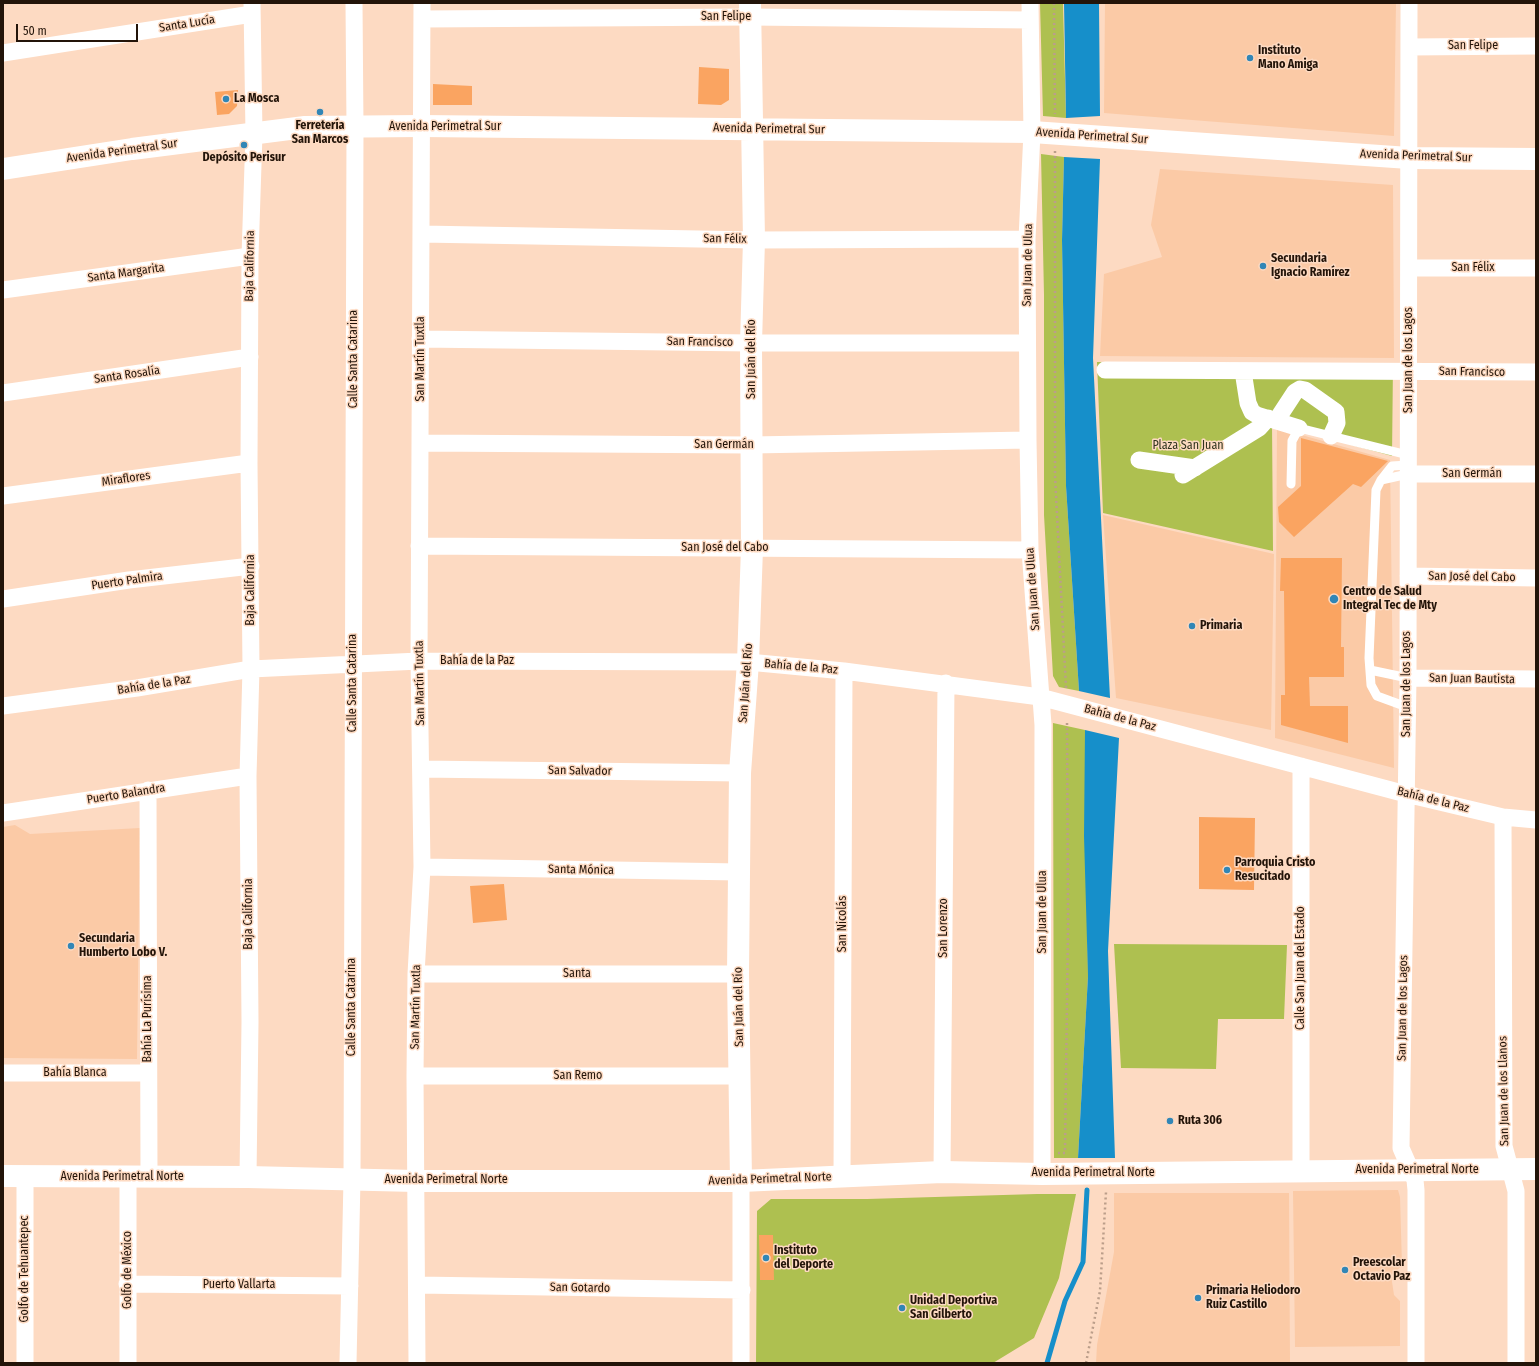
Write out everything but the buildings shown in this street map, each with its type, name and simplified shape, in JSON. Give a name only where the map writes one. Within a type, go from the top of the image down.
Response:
[{"type":"street","name":"Calle Santa Catarina","points":[[348,1363],[352,1179],[355,127],[354,3]]},
{"type":"street","name":"San Juan de Ulua","points":[[1030,3],[1032,132],[1028,239],[1028,440],[1030,550],[1043,725],[1042,1164]]},
{"type":"street","name":"San Juan de los Lagos","points":[[1409,3],[1408,678],[1401,1148],[1414,1180],[1416,1190],[1416,1363]]},
{"type":"street","name":"Santa Lucía","points":[[3,52],[252,8]]},
{"type":"street","name":"Baja California","points":[[248,1178],[250,1022],[248,776],[251,669],[249,462],[250,256],[254,134],[252,8]]},
{"type":"street","name":"San Felipe","points":[[422,11],[750,10],[1030,20]]},
{"type":"street","name":"San Juán del Río","points":[[741,1363],[742,1290],[738,974],[740,773],[748,662],[752,548],[751,343],[754,240],[750,10]]},
{"type":"street","name":"San Martín Tuxtla","points":[[417,1363],[418,1285],[415,1076],[416,974],[422,867],[419,546],[422,234],[422,11]]},
{"type":"street","name":"San Felipe","points":[[1409,46],[1536,46]]},
{"type":"street","name":"Avenida Perimetral Sur","points":[[3,169],[132,149],[305,127],[421,126],[1032,132],[1409,158],[1536,159]]},
{"type":"street","name":"San Félix","points":[[422,234],[754,240],[1028,239]]},
{"type":"street","name":"Santa Margarita","points":[[3,290],[250,256]]},
{"type":"street","name":"San Félix","points":[[1409,268],[1536,268]]},
{"type":"street","name":"San Francisco","points":[[420,339],[751,343],[1027,343]]},
{"type":"street","name":"Santa Rosalía","points":[[3,393],[250,357]]},
{"type":"street","name":"San Francisco","points":[[1105,370],[1536,372]]},
{"type":"street","points":[[1243,371],[1248,403],[1252,412],[1299,428]]},
{"type":"street","points":[[1139,460],[1189,472],[1272,420],[1295,392],[1300,389],[1305,390],[1336,412],[1337,423],[1331,436]]},
{"type":"street","name":"San Germán","points":[[420,443],[752,445],[1028,440]]},
{"type":"street","name":"Miraflores","points":[[3,496],[249,462]]},
{"type":"street","name":"San Germán","points":[[1408,464],[1536,474]]},
{"type":"street","name":"San José del Cabo","points":[[419,546],[1030,550]]},
{"type":"street","name":"Puerto Palmira","points":[[3,599],[129,580],[251,566]]},
{"type":"street","name":"San José del Cabo","points":[[1408,576],[1536,578]]},
{"type":"street","name":"Bahía de la Paz","points":[[3,706],[137,688],[251,669],[419,661],[748,662],[946,683],[1040,697],[1406,794],[1503,817],[1536,820]]},
{"type":"street","name":"San Nicolás","points":[[842,1176],[844,671]]},
{"type":"street","name":"San Juan Bautista","points":[[1408,678],[1536,679]]},
{"type":"street","name":"San Lorenzo","points":[[942,1172],[946,683]]},
{"type":"street","name":"Calle San Juan del Estado","points":[[1301,766],[1301,1171]]},
{"type":"street","name":"San Salvador","points":[[421,768],[740,773]]},
{"type":"street","name":"Puerto Balandra","points":[[3,813],[248,776]]},
{"type":"street","name":"Bahía La Purísima","points":[[138,1177],[148,1073],[148,790]]},
{"type":"street","name":"San Juan de los Llanos","points":[[1503,817],[1504,1146],[1516,1191],[1516,1363]]},
{"type":"street","name":"Santa Mónica","points":[[422,867],[740,872]]},
{"type":"street","name":"Santa","points":[[416,974],[738,974]]},
{"type":"street","name":"Bahía Blanca","points":[[3,1073],[148,1073]]},
{"type":"street","name":"San Remo","points":[[415,1076],[740,1076]]},
{"type":"street","name":"Avenida Perimetral Norte","points":[[3,1176],[352,1179],[416,1181],[741,1181],[942,1172],[1042,1164],[1108,1173],[1536,1169]]},
{"type":"street","name":"Golfo de Tehuantepec","points":[[24,1176],[25,1363]]},
{"type":"street","name":"Golfo de México","points":[[128,1363],[128,1284],[138,1177]]},
{"type":"street","name":"Puerto Vallarta","points":[[128,1284],[350,1286]]},
{"type":"street","name":"San Gotardo","points":[[418,1285],[742,1290]]},
{"type":"lane","points":[[1291,484],[1292,441],[1299,428],[1331,436],[1408,464]]},
{"type":"lane","points":[[1407,707],[1377,696],[1371,684],[1370,670],[1376,490],[1381,480],[1408,464]]},
{"type":"lane","points":[[1370,670],[1408,678]]},
{"type":"path","points":[[1042,1164],[1065,1153],[1068,923],[1066,704],[1055,476],[1054,3]]},
{"type":"path","points":[[1086,1363],[1100,1291],[1108,1173]]},
{"type":"shaded area","name":"Instituto Mano Amiga","points":[[1105,3],[1396,3],[1394,136],[1104,113]]},
{"type":"shaded area","name":"Secundaria Ignacio Ramírez","points":[[1160,169],[1393,185],[1394,358],[1100,356],[1104,274],[1162,257],[1151,225]]},
{"type":"shaded area","name":"Centro de Salud Integral Tec de Mty","points":[[1277,428],[1390,460],[1394,768],[1275,738]]},
{"type":"shaded area","name":"Primaria","points":[[1103,515],[1274,554],[1271,730],[1116,698]]},
{"type":"shaded area","name":"Secundaria Humberto Lobo V.","points":[[15,825],[30,834],[140,828],[137,1059],[3,1058],[3,827]]},
{"type":"shaded area","name":"Preescolar Octavio Paz","points":[[1398,1190],[1400,1197],[1402,1266],[1391,1275],[1394,1295],[1400,1301],[1400,1346],[1295,1347],[1293,1191]]},
{"type":"shaded area","name":"Primaria Heliodoro Ruiz Castillo","points":[[1114,1193],[1289,1193],[1290,1363],[1096,1363],[1097,1345],[1114,1252]]},
{"type":"green space","points":[[1040,3],[1063,3],[1066,118],[1043,116]]},
{"type":"green space","points":[[1041,154],[1064,157],[1062,240],[1066,486],[1079,691],[1059,687],[1053,676],[1044,515],[1044,295]]},
{"type":"green space","name":"Plaza San Juan","points":[[1097,362],[1393,364],[1392,456],[1272,423],[1273,551],[1103,513]]},
{"type":"green space","points":[[1053,723],[1085,730],[1088,976],[1078,1158],[1054,1158]]},
{"type":"green space","points":[[1114,944],[1287,945],[1284,1019],[1218,1019],[1216,1069],[1121,1068]]},
{"type":"green space","name":"Unidad Deportiva San Gilberto","points":[[1076,1194],[1059,1278],[1034,1338],[993,1363],[756,1363],[757,1211],[771,1199],[867,1199]]},
{"type":"water","points":[[1064,3],[1099,3],[1100,116],[1066,118]]},
{"type":"water","points":[[1064,157],[1100,159],[1093,358],[1110,698],[1079,691],[1066,486],[1062,240]]},
{"type":"water","points":[[1085,730],[1119,738],[1108,951],[1115,1158],[1078,1158],[1088,976],[1084,836]]},
{"type":"waterway","points":[[1047,1363],[1065,1301],[1083,1262],[1087,1190]]},
{"type":"place","name":"Instituto Mano Amiga","points":[[1250,58]]},
{"type":"place","name":"La Mosca","points":[[226,99]]},
{"type":"place","name":"Ferretería San Marcos","points":[[320,112]]},
{"type":"place","name":"Depósito Perisur","points":[[244,145]]},
{"type":"place","name":"Secundaria Ignacio Ramírez","points":[[1263,266]]},
{"type":"place","name":"Centro de Salud Integral Tec de Mty","points":[[1334,599]]},
{"type":"place","name":"Primaria","points":[[1192,626]]},
{"type":"place","name":"Parroquia Cristo Resucitado","points":[[1227,870]]},
{"type":"place","name":"Secundaria Humberto Lobo V.","points":[[71,946]]},
{"type":"place","name":"Ruta 306","points":[[1170,1121]]},
{"type":"place","name":"Instituto del Deporte","points":[[766,1258]]},
{"type":"place","name":"Preescolar Octavio Paz","points":[[1345,1270]]},
{"type":"place","name":"Primaria Heliodoro Ruiz Castillo","points":[[1198,1298]]},
{"type":"place","name":"Unidad Deportiva San Gilberto","points":[[902,1308]]}]
